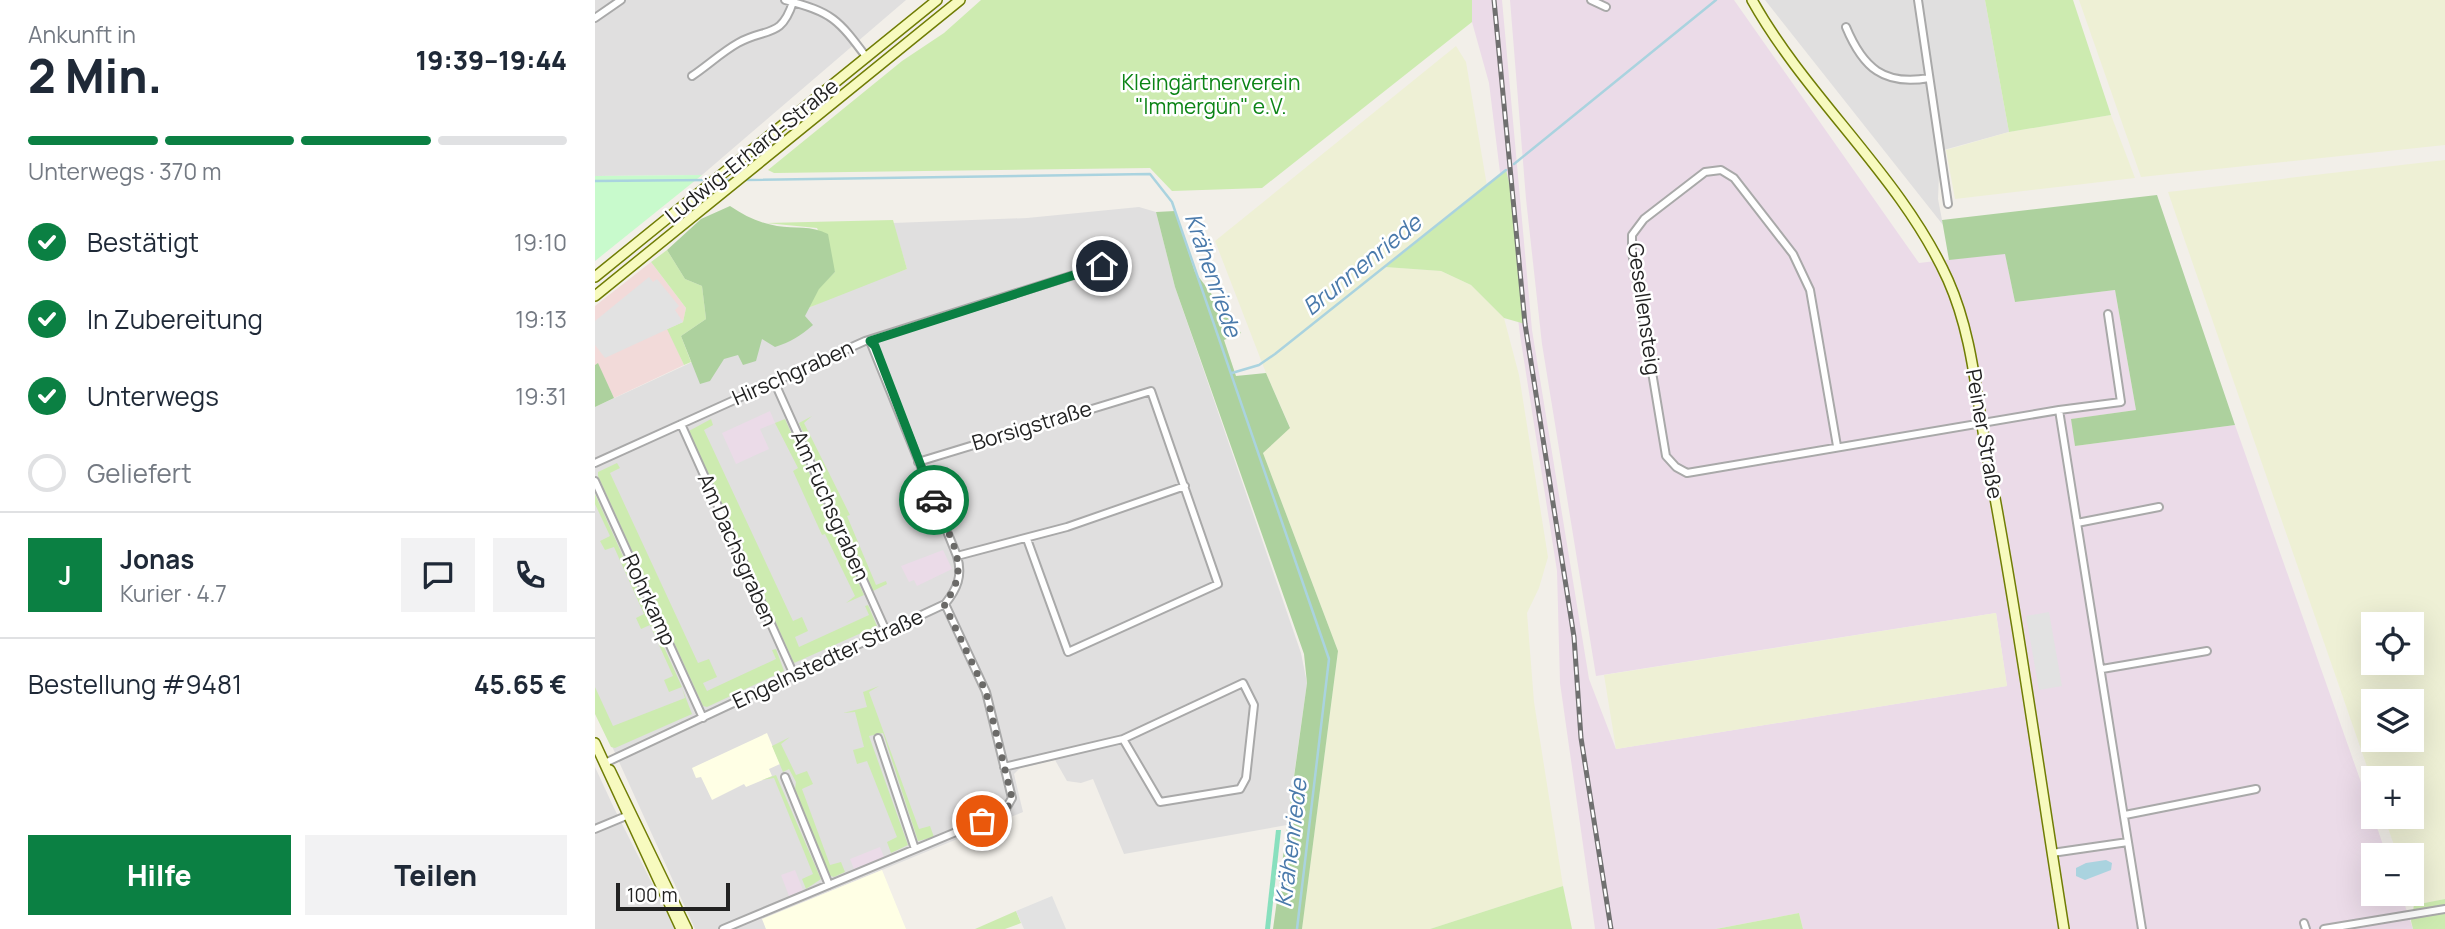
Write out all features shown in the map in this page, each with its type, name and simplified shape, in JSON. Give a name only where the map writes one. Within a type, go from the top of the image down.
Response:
[{"type":"main road","name":"Ludwig-Erhard-Straße","points":[[595,278],[937,0]]},
{"type":"main road","name":"Ludwig-Erhard-Straße","points":[[595,296],[960,0]]},
{"type":"main road","name":"Peiner Straße","points":[[1752,0],[1786,54],[1888,183],[1929,242],[1949,281],[1967,334],[2064,929]]},
{"type":"main road","points":[[867,58],[876,69]]},
{"type":"main road","points":[[636,245],[645,256]]},
{"type":"main road","points":[[595,743],[687,929]]},
{"type":"main road","points":[[630,814],[681,929]]},
{"type":"street","points":[[595,18],[621,0]]},
{"type":"street","points":[[785,0],[827,13],[867,58]]},
{"type":"street","points":[[1591,0],[1606,7]]},
{"type":"street","points":[[1918,0],[1948,204]]},
{"type":"street","points":[[692,76],[739,43],[774,32],[787,20],[793,2]]},
{"type":"street","points":[[1846,27],[1853,43],[1874,69],[1892,80],[1929,78]]},
{"type":"street","name":"Gesellensteig","points":[[1837,446],[1810,290],[1793,254],[1734,178],[1721,170],[1705,172],[1644,219],[1632,235],[1632,253],[1666,456],[1686,473],[1837,446],[2122,402],[2108,314]]},
{"type":"street","name":"Hirschgraben","points":[[595,463],[774,381],[870,341],[1102,266],[1108,268],[1112,277]]},
{"type":"street","name":"Engelnstedter Straße","points":[[605,763],[944,604],[956,588],[960,574],[957,556],[875,346],[870,341]]},
{"type":"street","name":"Am Fuchsgraben","points":[[774,381],[886,631]]},
{"type":"street","name":"Borsigstraße","points":[[918,461],[1146,390],[1154,394],[1185,486]]},
{"type":"street","points":[[2059,410],[2142,929]]},
{"type":"street","name":"Am Dachsgraben","points":[[681,424],[794,675]]},
{"type":"street","name":"Rohrkamp","points":[[595,481],[703,718]]},
{"type":"street","points":[[957,556],[1027,539],[1185,486],[1218,584],[1068,652],[1027,539]]},
{"type":"street","points":[[2077,523],[2159,507]]},
{"type":"street","points":[[723,929],[1005,812],[1012,798],[986,692],[944,604]]},
{"type":"street","points":[[2102,669],[2207,651]]},
{"type":"street","points":[[1005,767],[1123,739],[1243,683],[1254,705],[1246,778],[1240,789],[1160,802],[1123,739]]},
{"type":"street","points":[[878,738],[915,849]]},
{"type":"street","points":[[785,777],[829,884]]},
{"type":"street","points":[[2125,815],[2256,789]]},
{"type":"street","points":[[595,829],[630,814]]},
{"type":"street","points":[[2052,853],[2128,842]]},
{"type":"street","points":[[2324,929],[2445,909]]},
{"type":"shaded area","points":[[595,0],[906,0],[702,175],[595,176]]},
{"type":"shaded area","points":[[1472,0],[1502,0],[1532,330],[1589,679],[1616,749],[2007,686],[1996,613],[1596,676],[1542,344],[1526,199],[1510,0],[1734,0],[1919,263],[2005,253],[2015,302],[2115,290],[2136,410],[2072,419],[2075,446],[2235,425],[2361,782],[2361,829],[2377,829],[2382,843],[2361,843],[2361,906],[2405,906],[2413,929],[1803,929],[1799,913],[1716,929],[1595,929],[1560,683],[1557,571],[1520,335],[1489,83],[1472,22]]},
{"type":"shaded area","points":[[1765,0],[1985,0],[2009,132],[1940,151],[1938,199],[1943,225]]},
{"type":"shaded area","points":[[2079,0],[2445,0],[2445,145],[2141,177]]},
{"type":"shaded area","points":[[1456,46],[1466,62],[1487,186],[1386,267],[1441,271],[1471,285],[1504,318],[1519,375],[1548,557],[1539,588],[1527,613],[1534,702],[1563,886],[1430,929],[1302,929],[1338,651],[1263,453],[1290,427],[1215,241]]},
{"type":"shaded area","points":[[2111,115],[2135,178],[1955,199],[1946,150],[2009,132]]},
{"type":"shaded area","points":[[2445,160],[2445,899],[2424,903],[2424,843],[2393,843],[2388,829],[2424,829],[2424,766],[2367,766],[2362,752],[2424,752],[2424,689],[2361,689],[2361,749],[2168,192]]},
{"type":"shaded area","points":[[1139,207],[1156,212],[1175,287],[1301,653],[1307,683],[1287,825],[1124,854],[1093,779],[1081,783],[1067,781],[1055,760],[1020,768],[1014,774],[1023,812],[763,919],[766,929],[695,929],[595,709],[595,407],[841,293],[907,269],[893,223],[1027,218]]},
{"type":"shaded area","points":[[651,262],[686,308],[683,322],[668,329],[684,365],[614,398],[598,364],[595,365],[595,306]]},
{"type":"shaded area","points":[[649,277],[653,282],[657,279],[679,306],[675,310],[683,322],[605,358],[595,345],[595,321]]},
{"type":"shaded area","points":[[770,411],[775,423],[760,429],[769,449],[736,464],[722,433]]},
{"type":"shaded area","points":[[943,550],[952,569],[917,586],[914,580],[909,582],[901,566]]},
{"type":"shaded area","points":[[2049,612],[2062,686],[2039,690],[2026,616]]},
{"type":"shaded area","points":[[1996,613],[2007,686],[1616,749],[1604,675]]},
{"type":"shaded area","points":[[767,733],[780,764],[769,769],[772,776],[746,787],[744,784],[712,800],[701,777],[696,778],[692,768]]},
{"type":"shaded area","points":[[595,767],[614,808],[675,929],[595,929]]},
{"type":"shaded area","points":[[880,847],[884,857],[854,869],[850,859]]},
{"type":"shaded area","points":[[795,870],[803,890],[789,896],[781,875]]},
{"type":"shaded area","points":[[882,870],[906,929],[766,929],[762,919]]},
{"type":"shaded area","points":[[1052,896],[1066,929],[1024,929],[1016,911]]},
{"type":"green space","name":"Kleingärtnerverein \"Immergün\" e.V.","points":[[981,0],[1472,0],[1472,22],[1262,188],[1172,191],[1150,168],[774,173],[768,170],[902,61],[944,33]]},
{"type":"green space","points":[[1985,0],[2073,0],[2111,115],[2009,132]]},
{"type":"green space","points":[[1506,170],[1513,198],[1525,324],[1504,318],[1471,285],[1441,271],[1385,267]]},
{"type":"green space","points":[[702,175],[595,261],[595,176]]},
{"type":"green space","points":[[2157,195],[2235,425],[2075,446],[2071,419],[2136,410],[2115,290],[2015,302],[2005,254],[1949,260],[1942,220]]},
{"type":"green space","points":[[730,206],[764,223],[815,229],[828,234],[835,272],[819,289],[805,316],[813,325],[795,338],[775,347],[762,339],[756,361],[743,365],[738,355],[724,359],[710,381],[700,384],[681,336],[706,319],[702,286],[685,279],[667,250],[701,219]]},
{"type":"green space","points":[[1175,211],[1195,272],[1241,333],[1224,340],[1236,376],[1266,373],[1290,428],[1263,453],[1338,651],[1302,929],[1273,929],[1307,683],[1304,654],[1175,287],[1156,212]]},
{"type":"green space","points":[[893,220],[907,269],[808,308],[819,288],[835,272],[817,228],[766,223]]},
{"type":"green space","points":[[667,250],[685,279],[702,286],[706,319],[681,336],[691,362],[684,365],[667,329],[683,322],[686,308],[651,262]]},
{"type":"green space","points":[[598,363],[614,398],[595,407],[595,365]]},
{"type":"green space","points":[[812,416],[804,423],[850,515],[847,516],[876,585],[886,581],[887,584],[873,591],[799,423]]},
{"type":"green space","points":[[711,419],[713,425],[704,430],[793,621],[802,617],[808,631],[795,637],[799,647],[869,615],[865,606],[868,605],[877,626],[794,663],[689,431]]},
{"type":"green space","points":[[785,419],[864,595],[846,603],[855,596],[825,534],[822,535],[793,471],[798,468],[775,423]]},
{"type":"green space","points":[[617,463],[620,468],[610,473],[698,663],[709,659],[717,677],[703,683],[707,691],[776,659],[772,650],[776,649],[784,671],[707,707],[703,706],[598,476],[598,472]]},
{"type":"green space","points":[[595,494],[682,687],[669,692],[664,680],[673,676],[650,625],[641,629],[636,618],[644,614],[614,547],[605,550],[600,541],[610,536],[595,504]]},
{"type":"green space","points":[[879,686],[869,692],[919,829],[930,826],[934,837],[918,841],[883,733],[869,736],[908,845],[891,853],[887,842],[897,837],[867,761],[857,764],[853,750],[864,747],[855,712],[843,713],[867,707],[863,692]]},
{"type":"green space","points":[[595,687],[613,726],[685,698],[682,688],[692,714],[615,748],[611,747],[595,714]]},
{"type":"green space","points":[[790,737],[781,744],[796,775],[807,771],[813,784],[802,789],[830,865],[841,862],[845,872],[834,877],[830,876],[795,789],[796,782],[789,769],[783,772],[772,746]]},
{"type":"green space","points":[[776,775],[821,879],[806,889],[802,879],[813,874],[774,778],[762,780]]},
{"type":"green space","points":[[1276,830],[1281,830],[1270,929],[1265,929]]},
{"type":"green space","points":[[1563,886],[1572,929],[1430,929]]},
{"type":"green space","points":[[2445,899],[2445,929],[2413,929],[2411,921],[2414,906],[2424,906],[2424,903]]},
{"type":"green space","points":[[1016,911],[1021,923],[1005,929],[975,929]]},
{"type":"green space","points":[[1799,913],[1803,929],[1716,929]]},
{"type":"water","points":[[2106,860],[2112,863],[2111,870],[2085,880],[2076,876],[2076,868],[2086,863]]},
{"type":"waterway","name":"Brunnenriede","points":[[1514,164],[1716,0]]},
{"type":"waterway","name":"Brunnenriede","points":[[1232,373],[1259,365],[1275,354],[1506,170]]},
{"type":"waterway","name":"Krähenriede","points":[[743,180],[1150,174],[1172,202],[1329,659],[1297,929]]},
{"type":"waterway","name":"Krähenriede","points":[[595,181],[709,180]]},
{"type":"waterway","name":"Krähenriede","points":[[719,180],[733,180]]},
{"type":"railway","points":[[1494,0],[1525,324],[1574,637],[1581,738],[1611,929]]},
{"type":"way so far","points":[[934,500],[960,566],[956,588],[944,604],[986,692],[1012,798],[1005,812],[982,821]]},
{"type":"route","points":[[934,500],[875,346],[870,341],[1102,266]]}]
